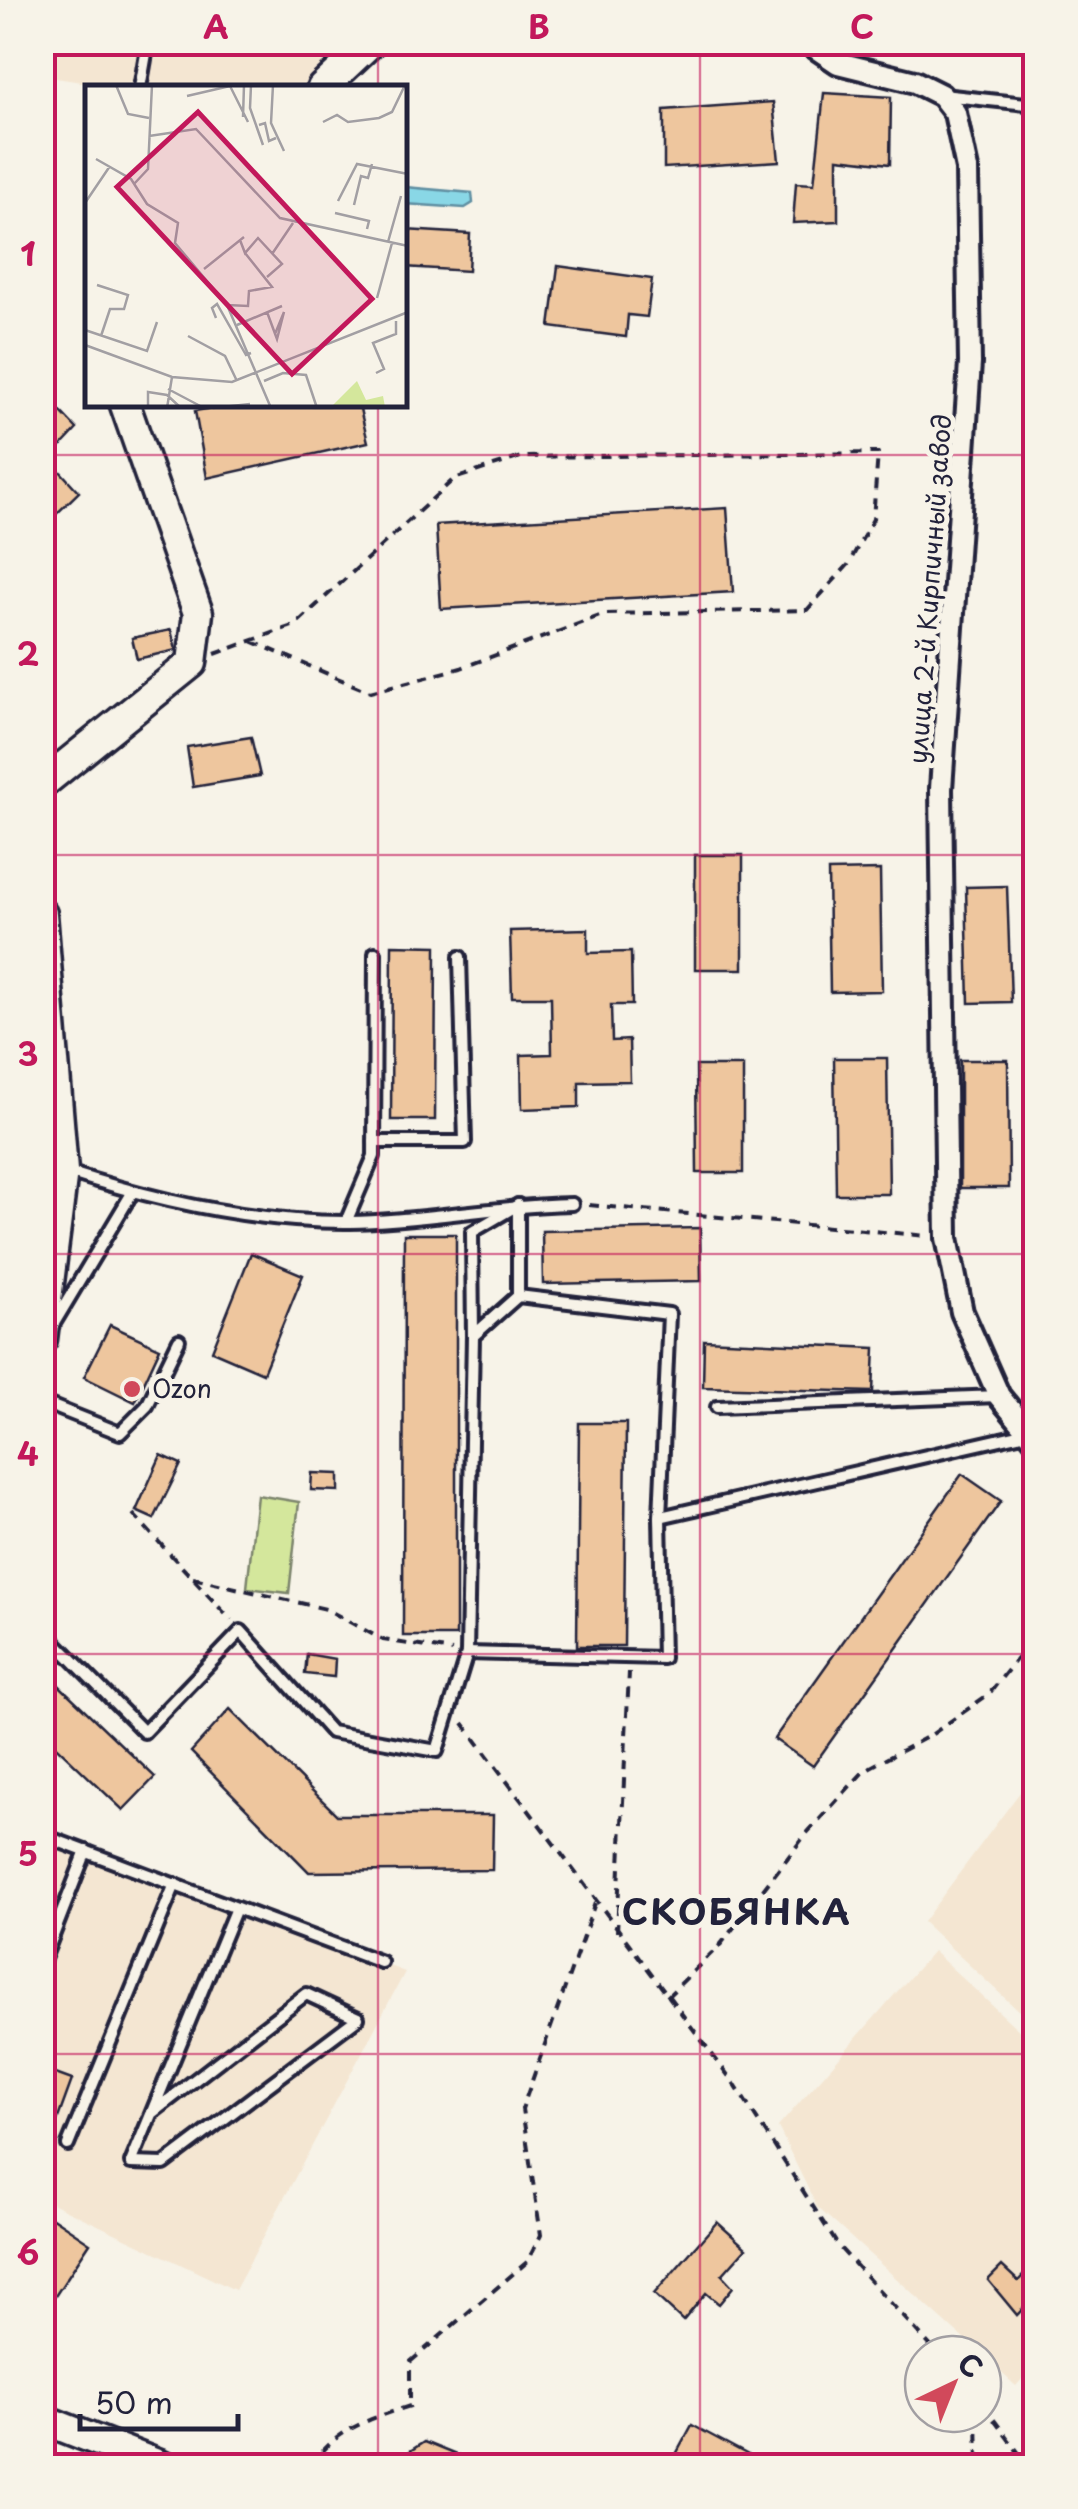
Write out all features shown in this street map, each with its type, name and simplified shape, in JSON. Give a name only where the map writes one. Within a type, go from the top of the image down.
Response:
[{"type":"street","points":[[325,85],[371,42]]},
{"type":"street","points":[[806,42],[838,63],[915,82],[941,95]]},
{"type":"street","name":"улица 2-й Кирпичный завод","points":[[941,95],[955,113],[967,168],[970,363],[942,789],[948,1238],[962,1312],[1000,1396],[1032,1437]]},
{"type":"street","points":[[42,784],[192,662],[198,613],[126,408]]},
{"type":"street","points":[[42,914],[63,1171],[42,1341]]},
{"type":"street","points":[[42,2419],[162,2466]]},
{"type":"lane","points":[[141,85],[148,42]]},
{"type":"lane","points":[[941,95],[1036,105]]},
{"type":"lane","points":[[346,1222],[374,1156],[374,952]]},
{"type":"lane","points":[[374,1142],[465,1142],[460,957]]},
{"type":"lane","points":[[63,1171],[132,1192],[256,1213],[346,1222],[518,1204],[572,1204]]},
{"type":"lane","points":[[42,1341],[132,1192]]},
{"type":"lane","points":[[518,1204],[518,1296]]},
{"type":"lane","points":[[42,1628],[144,1732],[241,1630],[331,1732],[437,1751],[467,1653],[472,1232],[518,1204]]},
{"type":"lane","points":[[467,1653],[663,1658],[660,1518],[669,1314],[518,1296],[472,1336]]},
{"type":"lane","points":[[42,1402],[120,1433],[147,1406],[179,1340]]},
{"type":"lane","points":[[717,1407],[1000,1396]]},
{"type":"lane","points":[[660,1518],[1032,1437]]},
{"type":"lane","points":[[42,1834],[381,1962]]},
{"type":"lane","points":[[42,1964],[86,1851]]},
{"type":"lane","points":[[68,2145],[175,1884]]},
{"type":"lane","points":[[152,2113],[306,1994],[358,2018],[164,2164],[131,2164],[236,1908]]},
{"type":"path","points":[[192,662],[295,625],[454,479],[521,456],[878,453],[872,519],[848,565],[806,610],[605,614],[461,668],[370,692],[251,641]]},
{"type":"path","points":[[572,1204],[948,1238]]},
{"type":"path","points":[[132,1514],[241,1630]]},
{"type":"path","points":[[194,1578],[326,1609],[383,1640],[467,1653]]},
{"type":"path","points":[[667,1997],[721,1944],[806,1834],[865,1770],[931,1735],[989,1694],[1036,1634]]},
{"type":"path","points":[[617,1932],[630,1658]]},
{"type":"path","points":[[451,1706],[733,2082],[839,2247],[919,2334]]},
{"type":"path","points":[[312,2466],[326,2443],[364,2421],[410,2406],[410,2362],[528,2262],[540,2236],[522,2109],[595,1902]]},
{"type":"path","points":[[1003,2432],[1021,2456],[1036,2466]]},
{"type":"path","points":[[977,2434],[978,2466]]},
{"type":"shaded area","points":[[42,43],[387,43],[334,85],[101,85],[43,76]]},
{"type":"shaded area","points":[[1035,1772],[1035,2026],[923,1922]]},
{"type":"shaded area","points":[[42,1838],[405,1972],[235,2290],[43,2199]]},
{"type":"shaded area","points":[[933,1951],[1035,2045],[1035,2365],[1016,2386],[1003,2374],[1003,2334],[958,2334],[817,2207],[778,2127]]},
{"type":"green space","points":[[257,1495],[299,1502],[289,1593],[247,1588]]},
{"type":"water","points":[[408,187],[472,193],[473,203],[465,208],[408,204]]},
{"type":"building","points":[[824,93],[891,97],[890,164],[838,158],[838,221],[793,223],[796,183],[814,184]]},
{"type":"building","points":[[773,102],[779,161],[664,168],[664,110]]},
{"type":"building","points":[[408,230],[470,234],[468,271],[408,267]]},
{"type":"building","points":[[558,266],[652,279],[647,317],[628,315],[626,337],[550,327]]},
{"type":"building","points":[[42,392],[77,429],[49,459],[79,492],[42,528]]},
{"type":"building","points":[[360,408],[368,442],[207,478],[195,411]]},
{"type":"building","points":[[727,508],[733,592],[441,609],[436,525]]},
{"type":"building","points":[[171,630],[176,650],[137,659],[132,638]]},
{"type":"building","points":[[251,737],[260,776],[193,787],[187,747]]},
{"type":"building","points":[[695,855],[743,855],[743,969],[695,969]]},
{"type":"building","points":[[880,870],[882,991],[830,992],[828,871]]},
{"type":"building","points":[[1007,886],[1011,1002],[969,1003],[966,887]]},
{"type":"building","points":[[588,929],[588,953],[631,952],[632,1005],[611,1005],[612,1041],[629,1040],[630,1081],[579,1082],[579,1107],[522,1109],[521,1055],[552,1054],[551,997],[512,997],[510,931]]},
{"type":"building","points":[[392,945],[436,946],[435,1120],[391,1120]]},
{"type":"building","points":[[834,1058],[887,1058],[889,1194],[836,1194]]},
{"type":"building","points":[[960,1060],[1008,1060],[1009,1188],[960,1188]]},
{"type":"building","points":[[696,1066],[743,1066],[743,1173],[697,1173]]},
{"type":"building","points":[[700,1228],[701,1281],[543,1284],[542,1231]]},
{"type":"building","points":[[404,1234],[456,1234],[456,1636],[403,1636]]},
{"type":"building","points":[[251,1253],[303,1275],[263,1373],[212,1351]]},
{"type":"building","points":[[110,1325],[160,1348],[135,1402],[84,1377]]},
{"type":"building","points":[[704,1340],[875,1348],[873,1392],[703,1387]]},
{"type":"building","points":[[579,1423],[626,1423],[624,1646],[577,1646]]},
{"type":"building","points":[[161,1455],[181,1464],[154,1519],[136,1511]]},
{"type":"building","points":[[312,1473],[339,1474],[339,1491],[311,1490]]},
{"type":"building","points":[[962,1474],[1001,1501],[813,1766],[774,1739]]},
{"type":"building","points":[[307,1654],[335,1659],[334,1677],[305,1674]]},
{"type":"building","points":[[42,1669],[155,1777],[123,1810],[42,1733]]},
{"type":"building","points":[[230,1709],[337,1815],[493,1815],[492,1870],[309,1872],[191,1752]]},
{"type":"building","points":[[42,2069],[72,2080],[45,2154],[42,2154]]},
{"type":"building","points":[[42,2211],[90,2243],[42,2316]]},
{"type":"building","points":[[717,2222],[746,2248],[722,2275],[733,2287],[719,2304],[706,2293],[683,2321],[654,2294]]},
{"type":"building","points":[[1036,2262],[1036,2295],[1017,2315],[988,2280],[1002,2266],[1018,2281]]},
{"type":"building","points":[[692,2425],[769,2466],[686,2466],[673,2460]]},
{"type":"building","points":[[424,2442],[483,2466],[387,2466]]},
{"type":"place","name":"Ozon","points":[[132,1389]]},
{"type":"district","name":"СКОБЯНКА","points":[[737,1913]]}]
